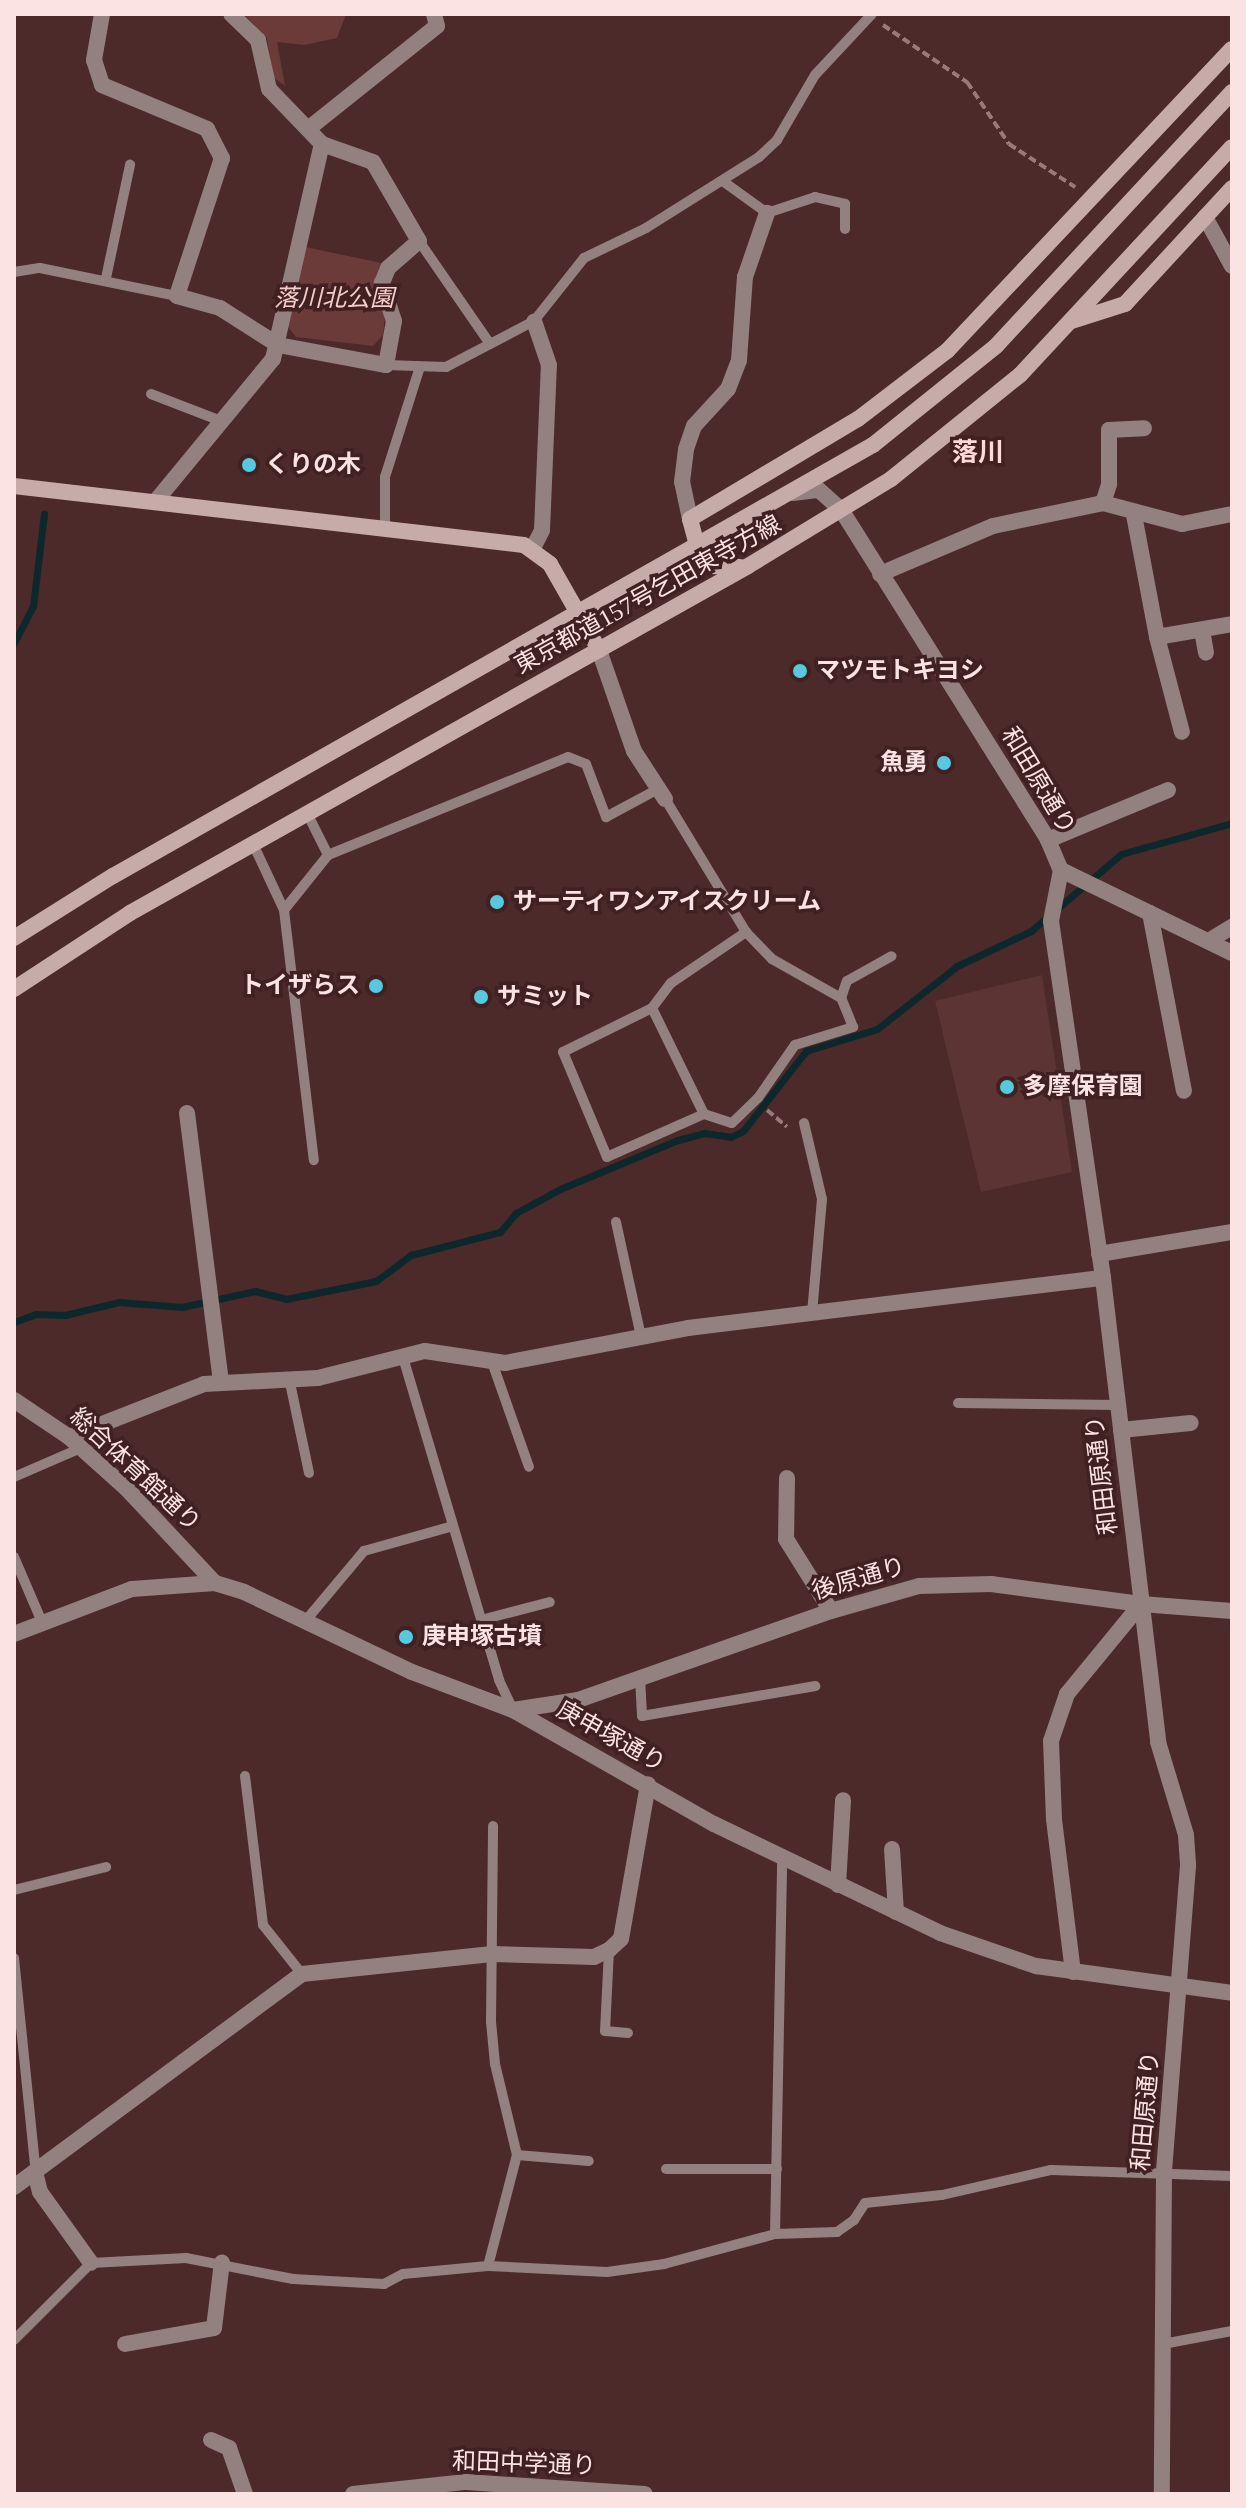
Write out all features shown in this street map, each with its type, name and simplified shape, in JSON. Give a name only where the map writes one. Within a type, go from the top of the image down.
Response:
[{"type":"main road","points":[[748,566],[710,566],[698,549],[690,519],[907,384],[976,324],[1232,49]]},
{"type":"main road","name":"東京都道157号乞田東寺方線","points":[[14,938],[113,876],[698,549],[873,445],[964,377],[1232,92]]},
{"type":"main road","name":"東京都道157号乞田東寺方線","points":[[14,989],[74,947],[842,511],[988,404],[1072,321],[1232,147]]},
{"type":"main road","points":[[1072,321],[1110,313],[1125,304],[1232,188]]},
{"type":"main road","points":[[14,486],[502,541],[532,550]]},
{"type":"main road","name":"東京都道157号乞田東寺方線","points":[[532,550],[550,564],[580,615]]},
{"type":"main road","points":[[580,615],[599,650]]},
{"type":"street","points":[[102,14],[94,60],[102,85],[207,129],[222,158],[177,296],[220,308],[278,345],[386,365],[394,321],[382,283],[388,268],[419,241],[373,162],[322,144],[269,89],[258,40],[231,14]]},
{"type":"street","points":[[308,129],[437,26],[434,14]]},
{"type":"street","points":[[155,502],[273,359],[322,144]]},
{"type":"street","points":[[690,519],[682,482],[686,449],[694,426],[728,389],[739,360],[745,277],[767,213]]},
{"type":"street","points":[[1205,217],[1232,266]]},
{"type":"street","points":[[532,550],[542,530],[549,365],[534,321]]},
{"type":"street","points":[[1103,503],[1109,484],[1109,430],[1144,428]]},
{"type":"street","points":[[793,493],[819,490],[842,511]]},
{"type":"street","points":[[880,574],[993,526],[1103,503],[1134,515],[1182,524],[1232,514]]},
{"type":"street","name":"和田原通り","points":[[842,511],[1048,840],[1061,870],[1051,921],[1103,1278],[1158,1742],[1186,1835],[1182,1987],[1164,2172],[1162,2494]]},
{"type":"street","points":[[1134,515],[1157,637],[1182,732]]},
{"type":"street","points":[[1157,637],[1232,624]]},
{"type":"street","points":[[1202,630],[1206,653]]},
{"type":"street","points":[[599,650],[634,751],[661,794]]},
{"type":"street","points":[[1048,840],[1168,790]]},
{"type":"street","points":[[1061,870],[1232,953]]},
{"type":"street","points":[[1150,913],[1184,1091]]},
{"type":"street","points":[[1210,940],[1232,927]]},
{"type":"street","points":[[187,1113],[221,1381]]},
{"type":"street","points":[[1099,1254],[1232,1232]]},
{"type":"street","points":[[75,1442],[221,1381],[318,1378],[402,1354],[425,1351],[492,1362],[812,1313],[1103,1278]]},
{"type":"street","name":"総合体育館通り","points":[[14,1400],[75,1442],[215,1583]]},
{"type":"street","points":[[1121,1430],[1191,1423]]},
{"type":"street","points":[[787,1478],[786,1539],[831,1611]]},
{"type":"street","name":"庚申塚通り","points":[[14,1634],[132,1589],[215,1583],[307,1619],[412,1672],[513,1710],[714,1824],[896,1912],[1001,1956],[1073,1972],[1232,1993]]},
{"type":"street","name":"後原通り","points":[[513,1710],[578,1700],[831,1611],[919,1586],[1006,1585],[1141,1604],[1232,1611]]},
{"type":"street","points":[[1073,1972],[1054,1819],[1051,1741],[1067,1694],[1141,1604]]},
{"type":"street","points":[[14,2187],[36,2176],[302,1974],[492,1954],[594,1957],[609,1950],[621,1939],[648,1784]]},
{"type":"street","points":[[838,1885],[843,1800]]},
{"type":"street","points":[[892,1849],[896,1912]]},
{"type":"street","points":[[36,2176],[40,2192],[91,2263]]},
{"type":"street","points":[[125,2344],[214,2328],[222,2262]]},
{"type":"street","points":[[211,2440],[229,2448],[245,2494]]},
{"type":"street","name":"和田中学通り","points":[[353,2494],[466,2482],[645,2494]]},
{"type":"lane","points":[[386,365],[419,370],[446,367],[534,321],[584,258],[724,182],[777,140],[815,75],[871,15]]},
{"type":"lane","points":[[106,278],[130,165]]},
{"type":"lane","points":[[724,182],[767,213],[815,197],[845,204],[845,229]]},
{"type":"lane","points":[[419,241],[490,344]]},
{"type":"lane","points":[[14,272],[40,268],[106,278],[177,296]]},
{"type":"lane","points":[[385,530],[385,477],[419,370]]},
{"type":"lane","points":[[151,394],[221,421]]},
{"type":"lane","points":[[284,910],[328,855],[568,757],[586,764],[606,817],[661,794],[746,932],[772,959],[841,998],[853,1027],[795,1045],[758,1098],[732,1123],[704,1114],[607,1157],[563,1052],[652,1008],[671,983],[746,932]]},
{"type":"lane","points":[[307,813],[328,855]]},
{"type":"lane","points":[[253,844],[284,910],[314,1160]]},
{"type":"lane","points":[[841,998],[847,981],[892,956]]},
{"type":"lane","points":[[652,1008],[704,1114]]},
{"type":"lane","points":[[804,1123],[822,1199],[812,1313]]},
{"type":"lane","points":[[616,1222],[641,1337]]},
{"type":"lane","points":[[402,1354],[481,1620],[513,1710]]},
{"type":"lane","points":[[492,1362],[529,1467]]},
{"type":"lane","points":[[289,1378],[309,1473]]},
{"type":"lane","points":[[958,1403],[1118,1405]]},
{"type":"lane","points":[[14,1477],[75,1442]]},
{"type":"lane","points":[[307,1619],[364,1551],[453,1526]]},
{"type":"lane","points":[[14,1557],[42,1622]]},
{"type":"lane","points":[[481,1620],[550,1602]]},
{"type":"lane","points":[[640,1677],[642,1716],[815,1686]]},
{"type":"lane","points":[[245,1776],[263,1925],[302,1974]]},
{"type":"lane","points":[[488,2266],[517,2155],[495,2064],[493,1826]]},
{"type":"lane","points":[[775,2234],[782,1855]]},
{"type":"lane","points":[[14,1890],[106,1867]]},
{"type":"lane","points":[[609,1950],[605,2031],[628,2033]]},
{"type":"lane","points":[[14,1958],[36,2176]]},
{"type":"lane","points":[[517,2155],[589,2161]]},
{"type":"lane","points":[[666,2169],[777,2169]]},
{"type":"lane","points":[[14,2340],[91,2263],[186,2258],[222,2262],[293,2279],[384,2284],[403,2274],[488,2266],[607,2272],[664,2264],[775,2234],[837,2232],[854,2220],[865,2203],[942,2195],[1051,2170],[1232,2176]]},
{"type":"lane","points":[[1163,2344],[1232,2331]]},
{"type":"path","points":[[871,15],[967,82],[1009,144],[1094,199]]},
{"type":"path","points":[[769,1111],[776,1120]]},
{"type":"shaded area","name":"多摩保育園","points":[[1042,975],[1072,1172],[981,1192],[935,1001]]},
{"type":"green space","points":[[244,14],[346,14],[337,38],[304,45],[277,42],[285,86],[274,78],[267,38]]},
{"type":"green space","name":"落川北公園","points":[[301,246],[381,263],[375,281],[385,315],[383,335],[373,346],[296,337],[286,324]]},
{"type":"waterway","points":[[14,643],[33,606],[44,514]]},
{"type":"waterway","points":[[14,1322],[36,1314],[65,1315],[119,1302],[182,1307],[255,1291],[286,1299],[376,1281],[411,1255],[500,1232],[516,1213],[560,1189],[678,1140],[704,1133],[731,1137],[743,1131],[806,1051],[877,1029],[957,966],[1031,931],[1121,854],[1232,823]]},
{"type":"place","name":"くりの木","points":[[249,465]]},
{"type":"place","name":"マツモトキヨシ","points":[[800,671]]},
{"type":"place","name":"魚勇","points":[[944,763]]},
{"type":"place","name":"サーティワンアイスクリーム","points":[[497,902]]},
{"type":"place","name":"トイザらス","points":[[376,986]]},
{"type":"place","name":"サミット","points":[[481,997]]},
{"type":"place","name":"多摩保育園","points":[[1007,1087]]},
{"type":"place","name":"庚申塚古墳","points":[[406,1637]]},
{"type":"district","name":"落川","points":[[978,453]]}]
